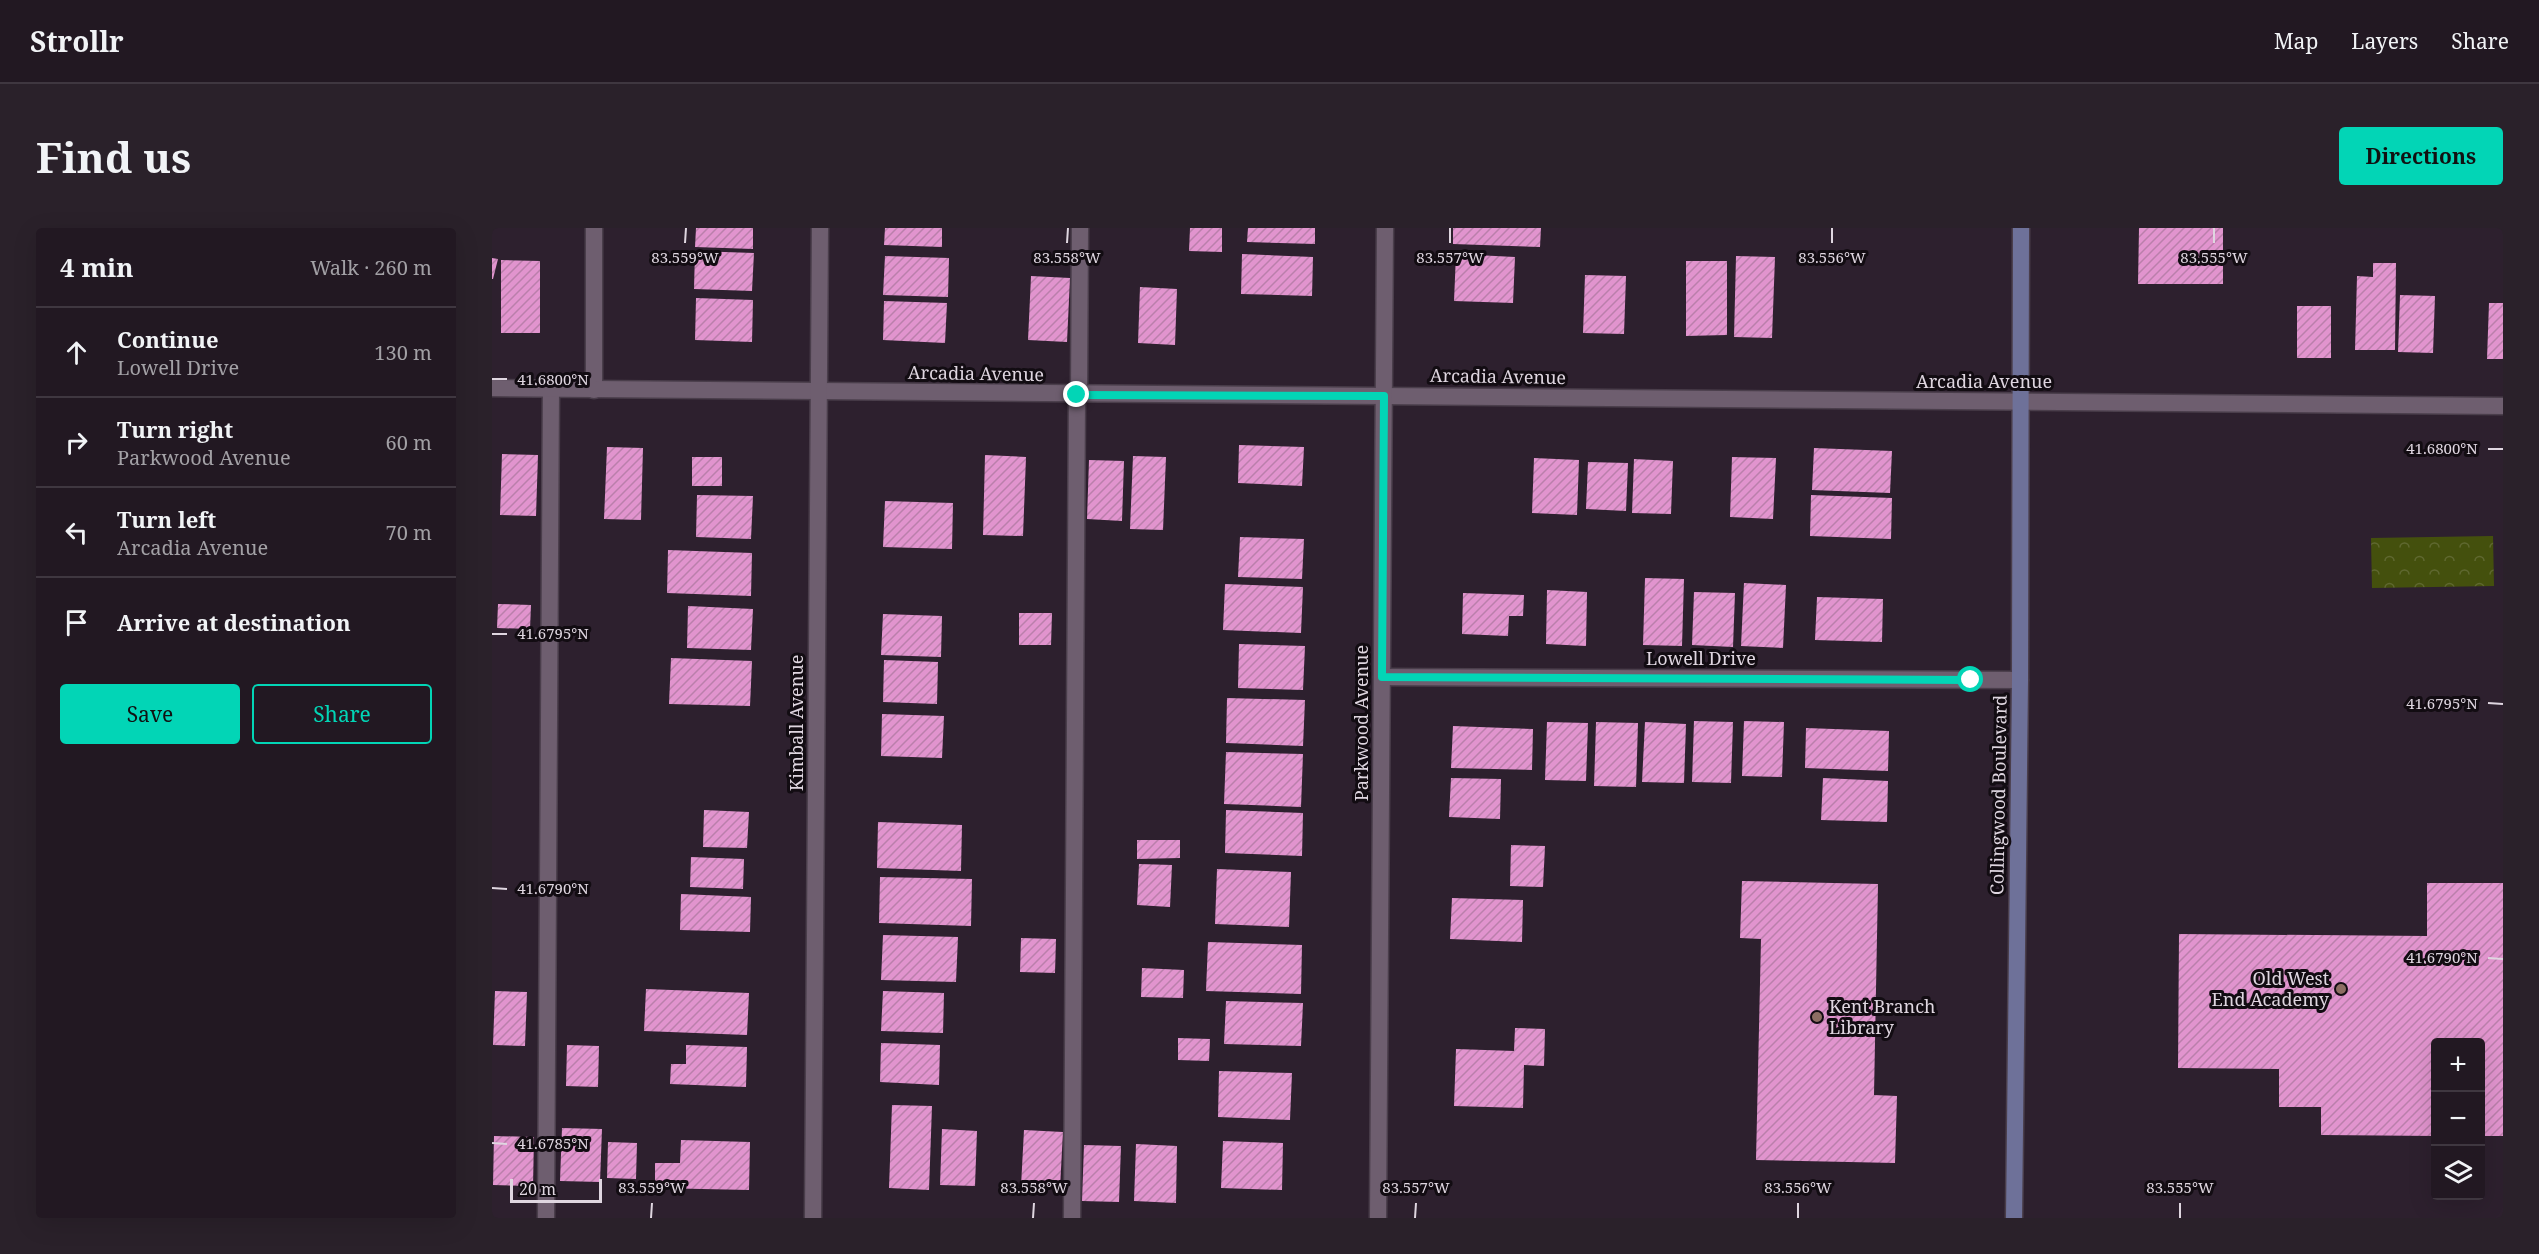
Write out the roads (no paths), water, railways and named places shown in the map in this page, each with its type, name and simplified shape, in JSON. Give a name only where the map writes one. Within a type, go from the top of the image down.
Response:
[{"type":"main road","name":"Collingwood Boulevard","points":[[2014,1218],[2020,680],[2021,228]]},
{"type":"street","points":[[594,228],[594,390]]},
{"type":"street","name":"Kimball Avenue","points":[[813,1218],[820,228]]},
{"type":"street","points":[[1072,1218],[1080,228]]},
{"type":"street","name":"Parkwood Avenue","points":[[1378,1218],[1385,228]]},
{"type":"street","name":"Arcadia Avenue","points":[[492,388],[2503,406]]},
{"type":"street","points":[[546,1218],[551,389]]},
{"type":"street","name":"Lowell Drive","points":[[1382,677],[2020,680]]},
{"type":"place","name":"Old West End Academy","points":[[2341,989]]},
{"type":"place","name":"Kent Branch Library","points":[[1817,1017]]}]
